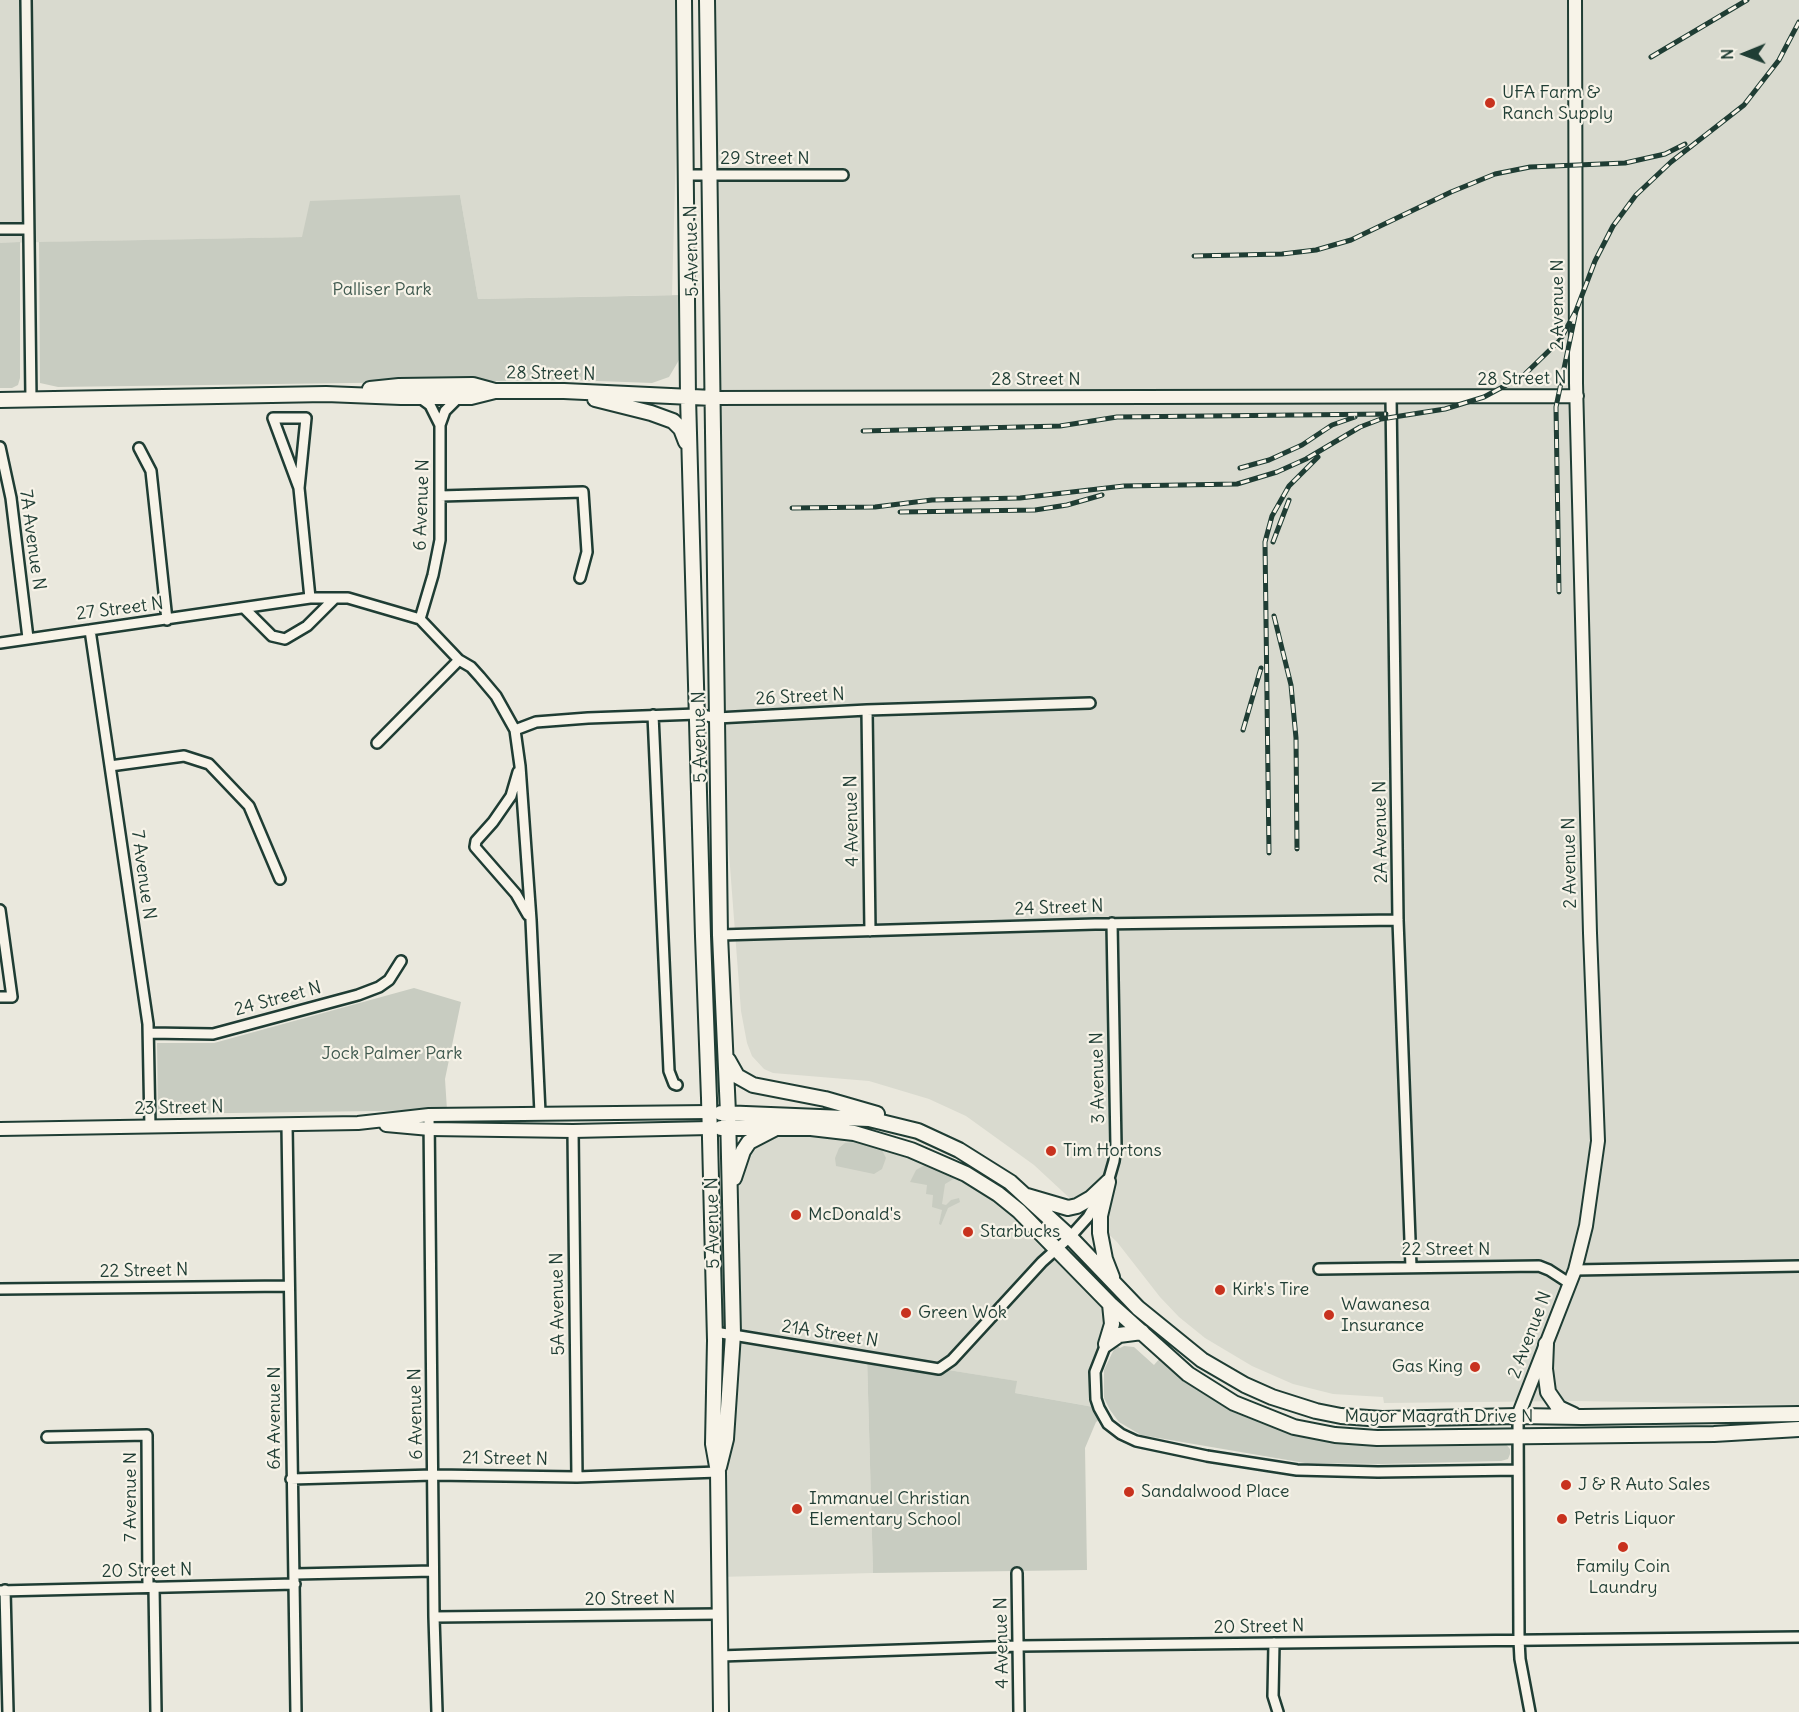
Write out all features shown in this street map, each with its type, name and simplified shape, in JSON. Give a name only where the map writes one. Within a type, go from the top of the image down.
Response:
[{"type":"main road","name":"5 Avenue N","points":[[684,0],[688,397],[710,1112],[715,1332],[713,1444],[718,1472],[721,1712]]},
{"type":"main road","name":"5 Avenue N","points":[[707,0],[720,935],[729,1128],[733,1334],[726,1439],[718,1472]]},
{"type":"main road","name":"28 Street N","points":[[326,394],[399,386],[473,385],[495,391]]},
{"type":"main road","name":"28 Street N","points":[[0,400],[326,394],[471,397],[495,391],[564,391],[713,398]]},
{"type":"main road","points":[[564,391],[651,412],[673,421],[681,429],[690,455]]},
{"type":"main road","points":[[726,1056],[738,1076],[753,1085],[857,1108],[885,1116],[906,1127]]},
{"type":"main road","name":"Mayor Magrath Drive N","points":[[710,1112],[857,1118],[906,1127],[939,1140],[978,1160],[1003,1177],[1070,1237],[1138,1308],[1202,1360],[1245,1385],[1291,1404],[1341,1416],[1382,1419],[1799,1414]]},
{"type":"main road","points":[[730,1198],[743,1150],[749,1142],[778,1127]]},
{"type":"main road","name":"Mayor Magrath Drive N","points":[[710,1128],[811,1128],[854,1133],[934,1159],[976,1179],[1019,1211],[1110,1304],[1188,1374],[1234,1403],[1294,1427],[1325,1434],[1356,1437],[1714,1434],[1799,1429]]},
{"type":"main road","points":[[1023,1195],[1068,1208],[1091,1198],[1108,1182]]},
{"type":"main road","points":[[1108,1182],[1100,1216],[1100,1233],[1105,1259],[1115,1284]]},
{"type":"main road","points":[[1106,1344],[1112,1324],[1110,1304]]},
{"type":"main road","points":[[1106,1344],[1119,1335],[1142,1332]]},
{"type":"main road","points":[[1546,1344],[1545,1369],[1548,1392],[1559,1408],[1582,1417]]},
{"type":"street","points":[[26,0],[32,398]]},
{"type":"street","name":"2 Avenue N","points":[[1530,1712],[1520,1659],[1519,1640],[1518,1416],[1575,1270],[1586,1226],[1598,1141],[1590,933],[1577,396],[1575,0]]},
{"type":"street","name":"29 Street N","points":[[687,175],[843,175]]},
{"type":"street","points":[[0,229],[28,229]]},
{"type":"street","name":"28 Street N","points":[[713,398],[1577,396]]},
{"type":"street","points":[[418,397],[430,405],[440,425]]},
{"type":"street","points":[[440,425],[445,411],[459,397]]},
{"type":"street","name":"2A Avenue N","points":[[1391,397],[1398,920],[1411,1266]]},
{"type":"street","points":[[298,488],[273,418],[306,417],[298,488],[310,598]]},
{"type":"street","name":"6 Avenue N","points":[[420,619],[433,575],[440,540],[440,425]]},
{"type":"street","name":"7A Avenue N","points":[[0,447],[11,498],[28,638]]},
{"type":"street","points":[[139,448],[151,471],[167,620]]},
{"type":"street","points":[[440,496],[583,492],[587,552],[580,578]]},
{"type":"street","name":"27 Street N","points":[[0,643],[310,598],[348,598],[420,619]]},
{"type":"street","points":[[244,608],[273,636],[288,639],[307,626],[335,598]]},
{"type":"street","points":[[420,619],[459,660],[471,667],[480,677],[496,696],[515,730],[520,766],[531,920],[540,1113]]},
{"type":"street","name":"7 Avenue N","points":[[90,630],[149,1033],[150,1127]]},
{"type":"street","points":[[378,743],[459,660]]},
{"type":"street","name":"26 Street N","points":[[515,730],[536,723],[588,718],[697,714],[717,718],[867,710],[1090,703]]},
{"type":"street","name":"4 Avenue N","points":[[867,710],[870,931]]},
{"type":"street","points":[[654,715],[669,1071],[674,1084],[677,1085]]},
{"type":"street","points":[[110,766],[184,756],[209,764],[249,806],[280,879]]},
{"type":"street","points":[[520,766],[511,796],[494,822],[476,841],[476,847],[516,894],[531,920]]},
{"type":"street","points":[[0,910],[12,997],[0,997]]},
{"type":"street","name":"24 Street N","points":[[720,935],[1112,923],[1398,920]]},
{"type":"street","name":"3 Avenue N","points":[[939,1369],[952,1360],[1042,1262],[1070,1237],[1097,1205],[1108,1182],[1116,1146],[1112,923]]},
{"type":"street","name":"24 Street N","points":[[149,1033],[213,1034],[358,995],[380,987],[388,980],[401,961]]},
{"type":"street","name":"23 Street N","points":[[0,1129],[358,1123],[429,1115],[710,1112]]},
{"type":"street","name":"6 Avenue N","points":[[429,1115],[433,1571],[437,1712]]},
{"type":"street","name":"23 Street N","points":[[358,1123],[430,1129],[573,1131],[710,1128]]},
{"type":"street","name":"6A Avenue N","points":[[287,1125],[296,1712]]},
{"type":"street","name":"5A Avenue N","points":[[573,1131],[577,1477]]},
{"type":"street","name":"22 Street N","points":[[1319,1269],[1539,1266],[1569,1282]]},
{"type":"street","points":[[1575,1270],[1799,1266]]},
{"type":"street","name":"22 Street N","points":[[0,1289],[289,1286]]},
{"type":"street","name":"21A Street N","points":[[715,1332],[939,1369]]},
{"type":"street","points":[[1106,1344],[1095,1372],[1096,1399],[1108,1424],[1121,1434],[1136,1441],[1199,1455],[1297,1470],[1378,1472],[1518,1470]]},
{"type":"street","name":"7 Avenue N","points":[[47,1437],[147,1435],[156,1712]]},
{"type":"street","name":"21 Street N","points":[[291,1479],[433,1475],[577,1477],[718,1472]]},
{"type":"street","name":"20 Street N","points":[[3,1590],[151,1587],[433,1571]]},
{"type":"street","name":"4 Avenue N","points":[[1017,1573],[1019,1712]]},
{"type":"street","points":[[3,1590],[8,1712]]},
{"type":"street","name":"20 Street N","points":[[434,1617],[719,1614]]},
{"type":"street","name":"20 Street N","points":[[720,1656],[1019,1646],[1799,1637]]},
{"type":"street","points":[[1274,1643],[1273,1696],[1278,1712]]},
{"type":"shaded area","points":[[0,0],[680,0],[672,295],[478,299],[460,195],[303,237],[0,243]]},
{"type":"shaded area","points":[[711,0],[1799,0],[1799,1405],[1576,1401],[1384,1403],[1383,1397],[1333,1394],[1293,1384],[1252,1366],[1205,1338],[1179,1317],[1160,1297],[1117,1242],[1034,1165],[966,1116],[929,1099],[869,1081],[773,1073],[764,1069],[752,1056],[741,1011],[721,748]]},
{"type":"shaded area","points":[[778,1127],[838,1131],[976,1180],[1110,1304],[1097,1365],[1099,1408],[1015,1393],[1016,1381],[867,1357],[873,1573],[719,1577],[726,1439],[730,1198],[743,1151]]},
{"type":"green space","name":"Palliser Park","points":[[460,195],[478,299],[681,295],[681,352],[669,377],[652,383],[570,380],[58,387],[40,383],[39,242],[302,237],[310,201]]},
{"type":"green space","points":[[20,242],[20,378],[18,385],[12,388],[0,388],[0,243]]},
{"type":"green space","name":"Jock Palmer Park","points":[[414,988],[461,1002],[445,1079],[447,1110],[161,1114],[158,1112],[157,1043],[214,1043]]},
{"type":"green space","points":[[854,1142],[882,1150],[886,1158],[882,1169],[874,1174],[836,1166],[835,1158],[839,1148],[845,1143]]},
{"type":"green space","points":[[923,1166],[931,1166],[957,1177],[945,1184],[942,1204],[946,1205],[951,1200],[959,1198],[960,1202],[948,1208],[941,1225],[939,1224],[942,1210],[932,1207],[933,1195],[926,1194],[927,1185],[910,1182],[916,1170]]},
{"type":"green space","points":[[1116,1345],[1120,1348],[1134,1347],[1154,1365],[1160,1358],[1194,1388],[1248,1418],[1304,1437],[1345,1444],[1376,1446],[1505,1443],[1510,1449],[1510,1454],[1508,1459],[1501,1461],[1305,1463],[1141,1435],[1119,1422],[1104,1398],[1104,1370]]},
{"type":"green space","points":[[867,1357],[1017,1381],[1015,1393],[1099,1408],[1103,1417],[1096,1422],[1085,1448],[1087,1570],[873,1573]]},
{"type":"railway","points":[[1651,57],[1747,0]]},
{"type":"railway","points":[[1559,592],[1556,407],[1576,311],[1595,261],[1613,226],[1636,195],[1671,162],[1744,105],[1779,60],[1799,22]]},
{"type":"railway","points":[[1194,256],[1282,254],[1316,250],[1351,240],[1451,192],[1495,174],[1530,167],[1625,163],[1665,154],[1685,144]]},
{"type":"railway","points":[[792,508],[875,507],[932,500],[1020,498],[1124,486],[1237,484],[1277,472],[1306,459],[1360,427],[1381,419],[1445,409],[1484,397],[1523,376],[1560,340],[1576,311]]},
{"type":"railway","points":[[863,431],[1060,426],[1117,417],[1386,414]]},
{"type":"railway","points":[[1240,468],[1269,460],[1302,445],[1332,425],[1355,417]]},
{"type":"railway","points":[[1269,853],[1265,542],[1272,516],[1289,486],[1318,457]]},
{"type":"railway","points":[[900,512],[1035,510],[1067,505],[1102,495]]},
{"type":"railway","points":[[1273,542],[1289,500]]},
{"type":"railway","points":[[1274,616],[1291,685],[1296,738],[1297,849]]},
{"type":"railway","points":[[1243,730],[1261,668]]},
{"type":"place","name":"UFA Farm & Ranch Supply","points":[[1490,103]]},
{"type":"place","name":"Tim Hortons","points":[[1051,1151]]},
{"type":"place","name":"McDonald's","points":[[796,1215]]},
{"type":"place","name":"Starbucks","points":[[968,1232]]},
{"type":"place","name":"Kirk's Tire","points":[[1220,1290]]},
{"type":"place","name":"Green Wok","points":[[906,1313]]},
{"type":"place","name":"Wawanesa Insurance","points":[[1329,1315]]},
{"type":"place","name":"Gas King","points":[[1475,1367]]},
{"type":"place","name":"J & R Auto Sales","points":[[1566,1485]]},
{"type":"place","name":"Sandalwood Place","points":[[1129,1492]]},
{"type":"place","name":"Immanuel Christian Elementary School","points":[[797,1509]]},
{"type":"place","name":"Petris Liquor","points":[[1562,1519]]},
{"type":"place","name":"Family Coin Laundry","points":[[1623,1547]]}]
